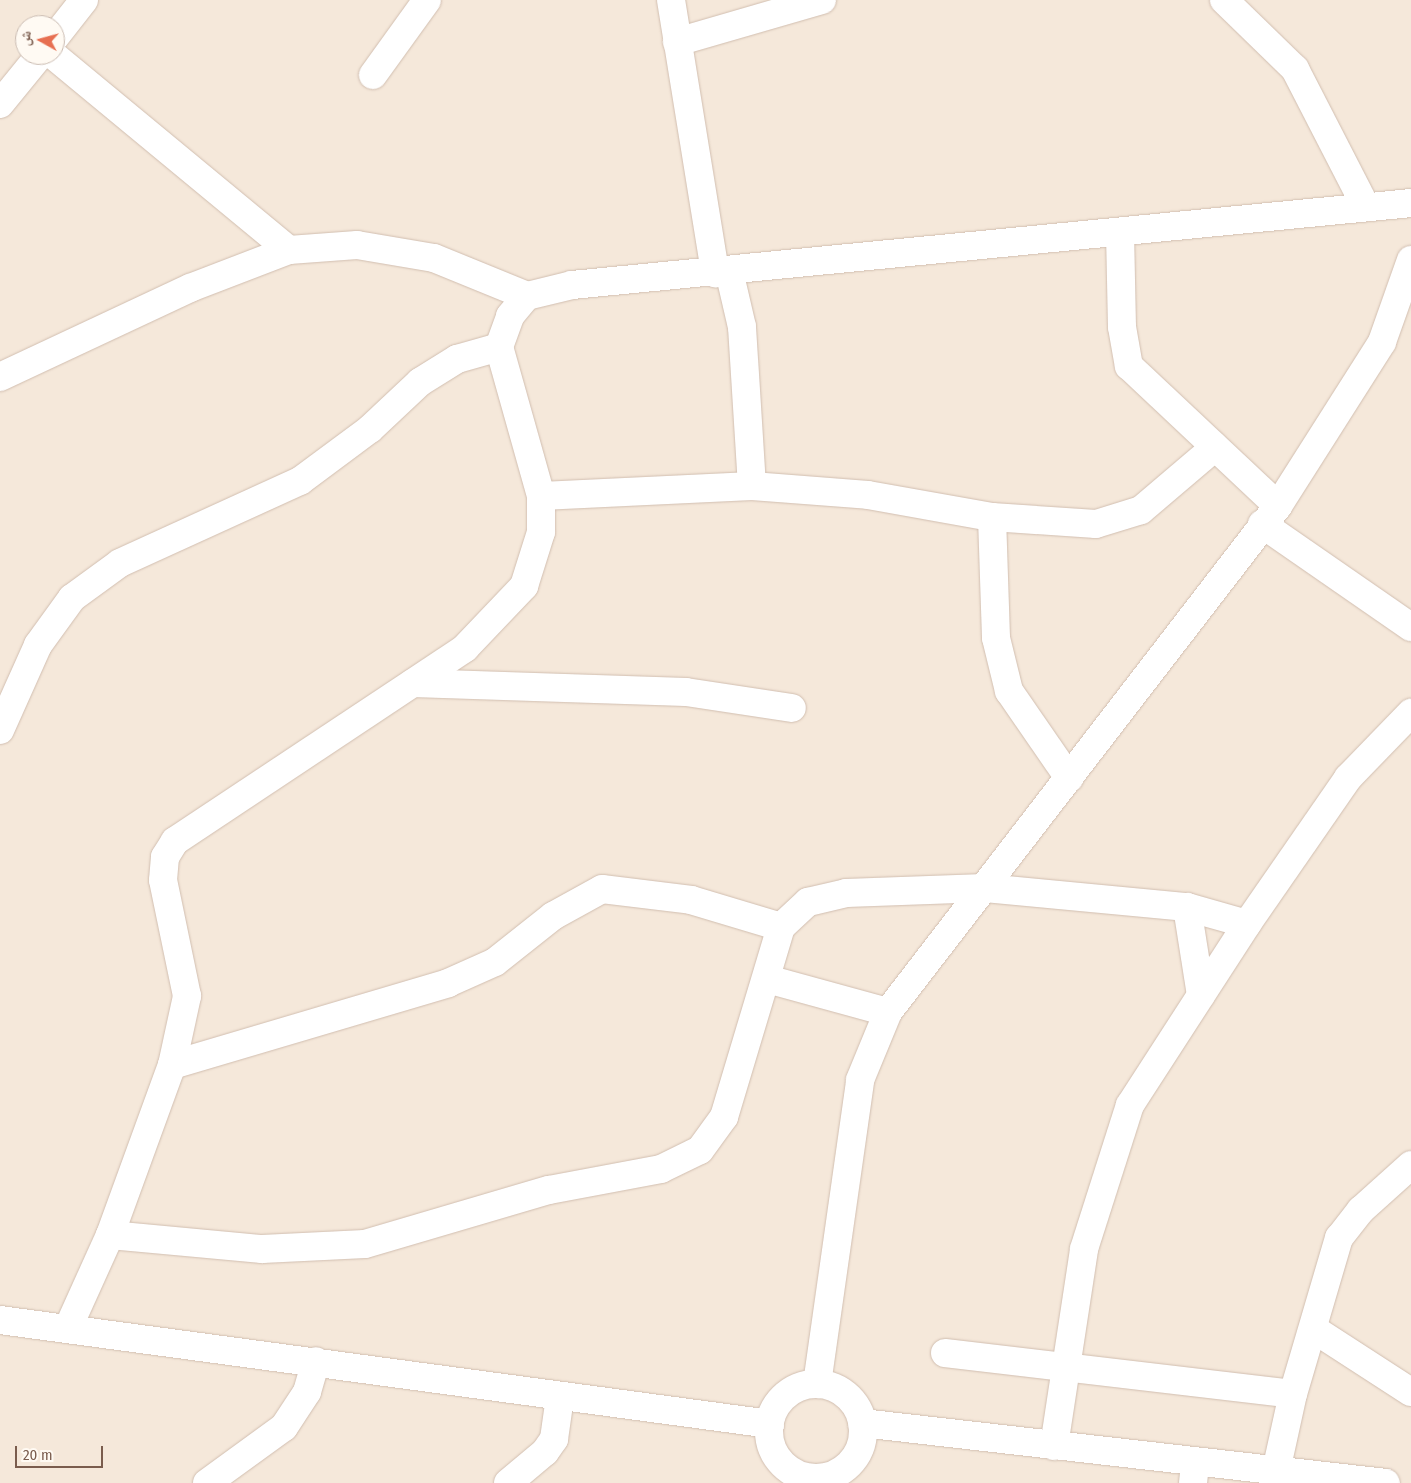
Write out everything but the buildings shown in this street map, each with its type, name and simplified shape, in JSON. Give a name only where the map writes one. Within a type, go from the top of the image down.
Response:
[{"type":"street","points":[[65,24],[84,0]]},
{"type":"street","points":[[373,75],[427,0]]},
{"type":"street","points":[[671,0],[677,42],[722,272],[742,327],[752,486]]},
{"type":"street","points":[[677,42],[822,0]]},
{"type":"street","points":[[1224,0],[1295,69],[1366,207]]},
{"type":"street","points":[[0,104],[32,65]]},
{"type":"street","points":[[65,65],[289,250]]},
{"type":"street","points":[[68,1328],[110,1235],[172,1065],[186,996],[163,880],[164,856],[175,841],[465,648],[524,586],[540,532],[541,496],[499,347],[510,316],[527,296],[572,285],[722,272],[1411,203]]},
{"type":"street","points":[[1120,232],[1122,327],[1130,366],[1214,447],[1270,515],[1411,626]]},
{"type":"street","points":[[0,378],[190,288],[289,250],[356,245],[434,258],[527,296]]},
{"type":"street","points":[[817,1384],[860,1080],[888,1012],[1270,515],[1382,342],[1411,260]]},
{"type":"street","points":[[0,730],[38,645],[72,598],[120,564],[300,481],[370,429],[420,382],[457,360],[499,347]]},
{"type":"street","points":[[541,496],[752,486],[868,495],[992,517],[1096,524],[1141,510],[1214,447]]},
{"type":"street","points":[[992,517],[996,638],[1009,691],[1069,778]]},
{"type":"street","points":[[413,683],[686,692],[792,708]]},
{"type":"street","points":[[1054,1446],[1084,1249],[1130,1105],[1247,924],[1348,778],[1411,713]]},
{"type":"street","points":[[110,1235],[262,1249],[364,1244],[549,1190],[661,1169],[700,1150],[724,1117],[781,926],[808,902],[846,893],[985,888],[1187,907],[1247,924]]},
{"type":"street","points":[[172,1065],[448,983],[495,962],[553,916],[602,889],[691,900],[781,926]]},
{"type":"street","points":[[1187,907],[1201,995]]},
{"type":"street","points":[[766,979],[888,1012]]},
{"type":"street","points":[[1276,1471],[1294,1394],[1340,1238],[1362,1210],[1411,1165]]},
{"type":"street","points":[[0,1320],[316,1360],[560,1397],[770,1424]]},
{"type":"street","points":[[1314,1330],[1411,1392]]},
{"type":"street","points":[[945,1353],[1066,1369],[1294,1394]]},
{"type":"street","points":[[206,1483],[284,1428],[307,1392],[316,1360]]},
{"type":"street","points":[[817,1384],[846,1395],[862,1423],[858,1452],[849,1465],[830,1476],[807,1480],[794,1473],[778,1458],[769,1438],[770,1424],[781,1400],[804,1386],[817,1384]]},
{"type":"street","points":[[508,1483],[545,1452],[554,1439],[560,1397]]},
{"type":"street","points":[[862,1423],[1054,1446],[1194,1473],[1276,1471],[1386,1483]]},
{"type":"shaded area","points":[[0,0],[1411,0],[1411,1483],[0,1483]]}]
